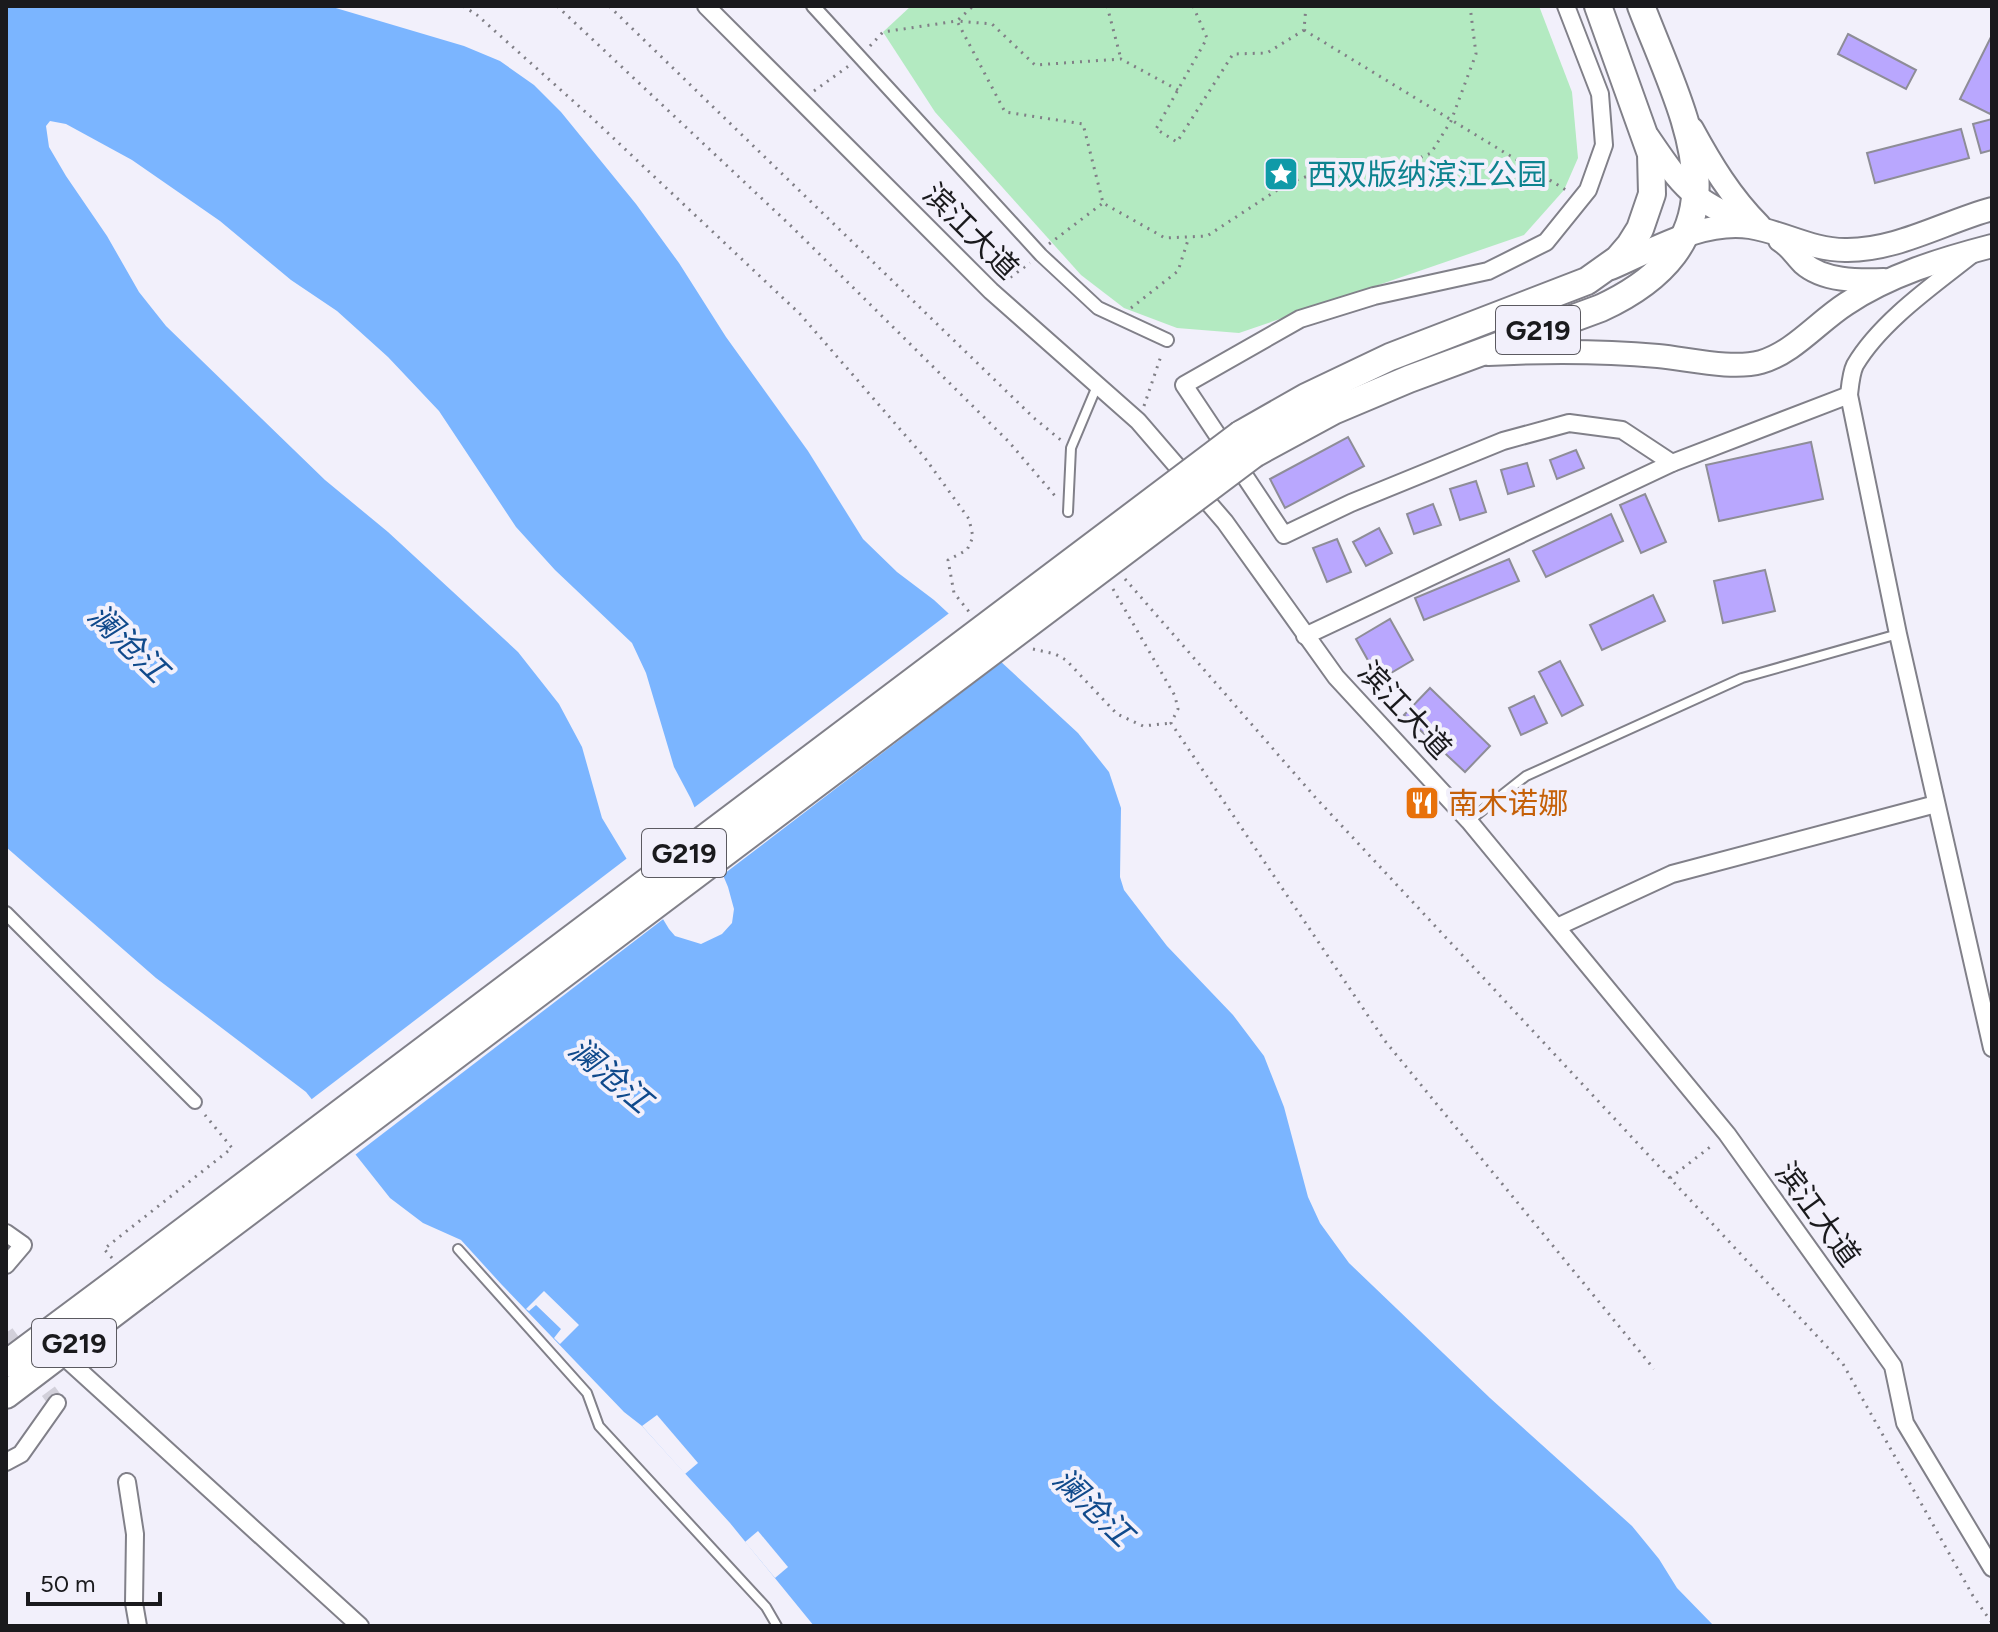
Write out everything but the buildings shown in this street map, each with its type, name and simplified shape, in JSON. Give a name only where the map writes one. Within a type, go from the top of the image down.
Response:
[{"type":"highway","name":"G219","points":[[6,1364],[132,1280],[1248,444],[1306,397],[1390,357],[1579,284],[1603,271],[1630,245],[1647,212],[1653,175],[1645,133],[1598,6]]},
{"type":"highway","name":"G219","points":[[1248,444],[1471,354],[1624,297],[1662,266],[1684,236],[1697,199],[1694,151],[1641,6]]},
{"type":"highway","name":"G219","points":[[6,1395],[60,1353],[132,1280]]},
{"type":"main road","points":[[1681,110],[1710,162],[1743,208],[1766,231]]},
{"type":"main road","points":[[1645,133],[1673,175],[1697,199],[1786,243],[1801,261],[1815,271],[1851,279],[1887,280]]},
{"type":"main road","points":[[1603,271],[1684,236],[1732,227],[1749,227],[1822,249],[1846,251],[1871,248],[1992,209]]},
{"type":"main road","points":[[1471,354],[1592,352],[1733,365],[1756,363],[1777,355],[1845,304],[1887,280],[1985,248]]},
{"type":"street","name":"滨江大道","points":[[706,6],[991,291],[1138,421],[1225,522],[1336,677],[1469,821],[1727,1134],[1893,1366],[1905,1423],[1992,1568]]},
{"type":"street","points":[[813,6],[1041,255],[1098,308],[1167,340]]},
{"type":"street","points":[[1566,6],[1600,94],[1604,145],[1588,190],[1546,242],[1488,271],[1374,296],[1300,319],[1184,385],[1284,535],[1351,503],[1503,441],[1569,423],[1622,430],[1672,463]]},
{"type":"street","points":[[1985,248],[1920,297],[1875,338],[1854,367],[1849,395],[1898,634],[1992,1048]]},
{"type":"street","points":[[1305,636],[1672,463],[1849,395]]},
{"type":"street","points":[[1557,927],[1672,874],[1936,804]]},
{"type":"street","points":[[6,913],[195,1102]]},
{"type":"street","points":[[6,1233],[23,1245],[6,1265]]},
{"type":"street","points":[[60,1353],[360,1626]]},
{"type":"street","points":[[6,1462],[21,1454],[57,1403]]},
{"type":"street","points":[[127,1482],[135,1534],[134,1603],[138,1626]]},
{"type":"lane","points":[[1068,512],[1071,448],[1097,386]]},
{"type":"lane","points":[[1469,821],[1526,776],[1742,678],[1898,634]]},
{"type":"lane","points":[[458,1249],[587,1393],[599,1426],[766,1607],[777,1626]]},
{"type":"path","points":[[463,6],[591,117],[800,314],[925,458],[969,519],[973,537],[967,550],[948,560],[954,593],[972,616]]},
{"type":"path","points":[[557,6],[790,225],[1009,442],[1068,512]]},
{"type":"path","points":[[609,6],[1034,418],[1071,448]]},
{"type":"path","points":[[957,21],[973,6]]},
{"type":"path","points":[[1107,6],[1121,59]]},
{"type":"path","points":[[1193,6],[1207,38],[1156,129],[1177,142],[1233,54],[1267,53],[1304,30]]},
{"type":"path","points":[[1304,30],[1306,6]]},
{"type":"path","points":[[957,21],[1005,112],[1083,124],[1103,203],[1165,238],[1207,236],[1288,183],[1334,167],[1401,166],[1431,153],[1451,121],[1476,54],[1470,6]]},
{"type":"path","points":[[801,100],[861,57],[883,32],[957,21],[992,24],[1035,65],[1121,59],[1178,90]]},
{"type":"path","points":[[1304,30],[1564,190],[1588,190]]},
{"type":"path","points":[[991,291],[1041,255],[1051,241],[1103,203]]},
{"type":"path","points":[[1119,318],[1178,271],[1189,237]]},
{"type":"path","points":[[1138,421],[1167,340]]},
{"type":"path","points":[[1116,569],[1315,797],[1843,1364],[1973,1596],[1992,1623]]},
{"type":"path","points":[[1106,578],[1175,696],[1178,709],[1171,723]]},
{"type":"path","points":[[1031,649],[1055,654],[1066,660],[1117,714],[1143,726],[1171,723]]},
{"type":"path","points":[[1171,723],[1385,1041],[1654,1369]]},
{"type":"path","points":[[132,1280],[104,1249],[232,1148],[195,1102]]},
{"type":"path","points":[[1670,1178],[1727,1134]]},
{"type":"green space","name":"西双版纳滨江公园","points":[[911,6],[1539,6],[1572,92],[1578,158],[1564,190],[1524,235],[1239,333],[1177,328],[1124,308],[1081,275],[935,112],[883,32]]},
{"type":"water","name":"澜沧江","points":[[6,6],[329,6],[464,46],[500,61],[534,85],[561,112],[636,204],[808,451],[863,539],[1078,733],[1109,772],[1121,808],[1120,877],[1124,890],[1167,946],[1233,1015],[1264,1056],[1284,1107],[1308,1197],[1320,1223],[1349,1263],[1490,1398],[1632,1526],[1659,1559],[1677,1588],[1714,1626],[814,1626],[730,1523],[642,1426],[624,1412],[461,1240],[423,1223],[390,1198],[306,1092],[156,978],[6,847]],"holes":[[[50,121],[66,124],[132,160],[220,221],[291,280],[337,311],[388,357],[439,411],[516,527],[555,570],[632,643],[646,673],[674,767],[728,887],[734,909],[732,923],[722,934],[701,944],[675,936],[669,929],[602,818],[582,747],[559,704],[518,652],[388,532],[325,480],[166,326],[139,292],[49,147],[46,126]]]},
{"type":"pier","points":[[952,611],[1004,660],[720,877],[691,810]]},
{"type":"pier","points":[[630,856],[666,917],[351,1158],[308,1102]]},
{"type":"pier","points":[[544,1291],[579,1325],[560,1344],[554,1338],[561,1329],[536,1305],[529,1311],[526,1309]]},
{"type":"pier","points":[[657,1415],[698,1463],[685,1474],[642,1426]]},
{"type":"pier","points":[[758,1531],[788,1567],[775,1578],[745,1542]]},
{"type":"tunnel","points":[[6,1333],[57,1403]]},
{"type":"place","name":"西双版纳滨江公园","points":[[1281,174]]},
{"type":"place","name":"南木诺娜","points":[[1422,803]]}]
